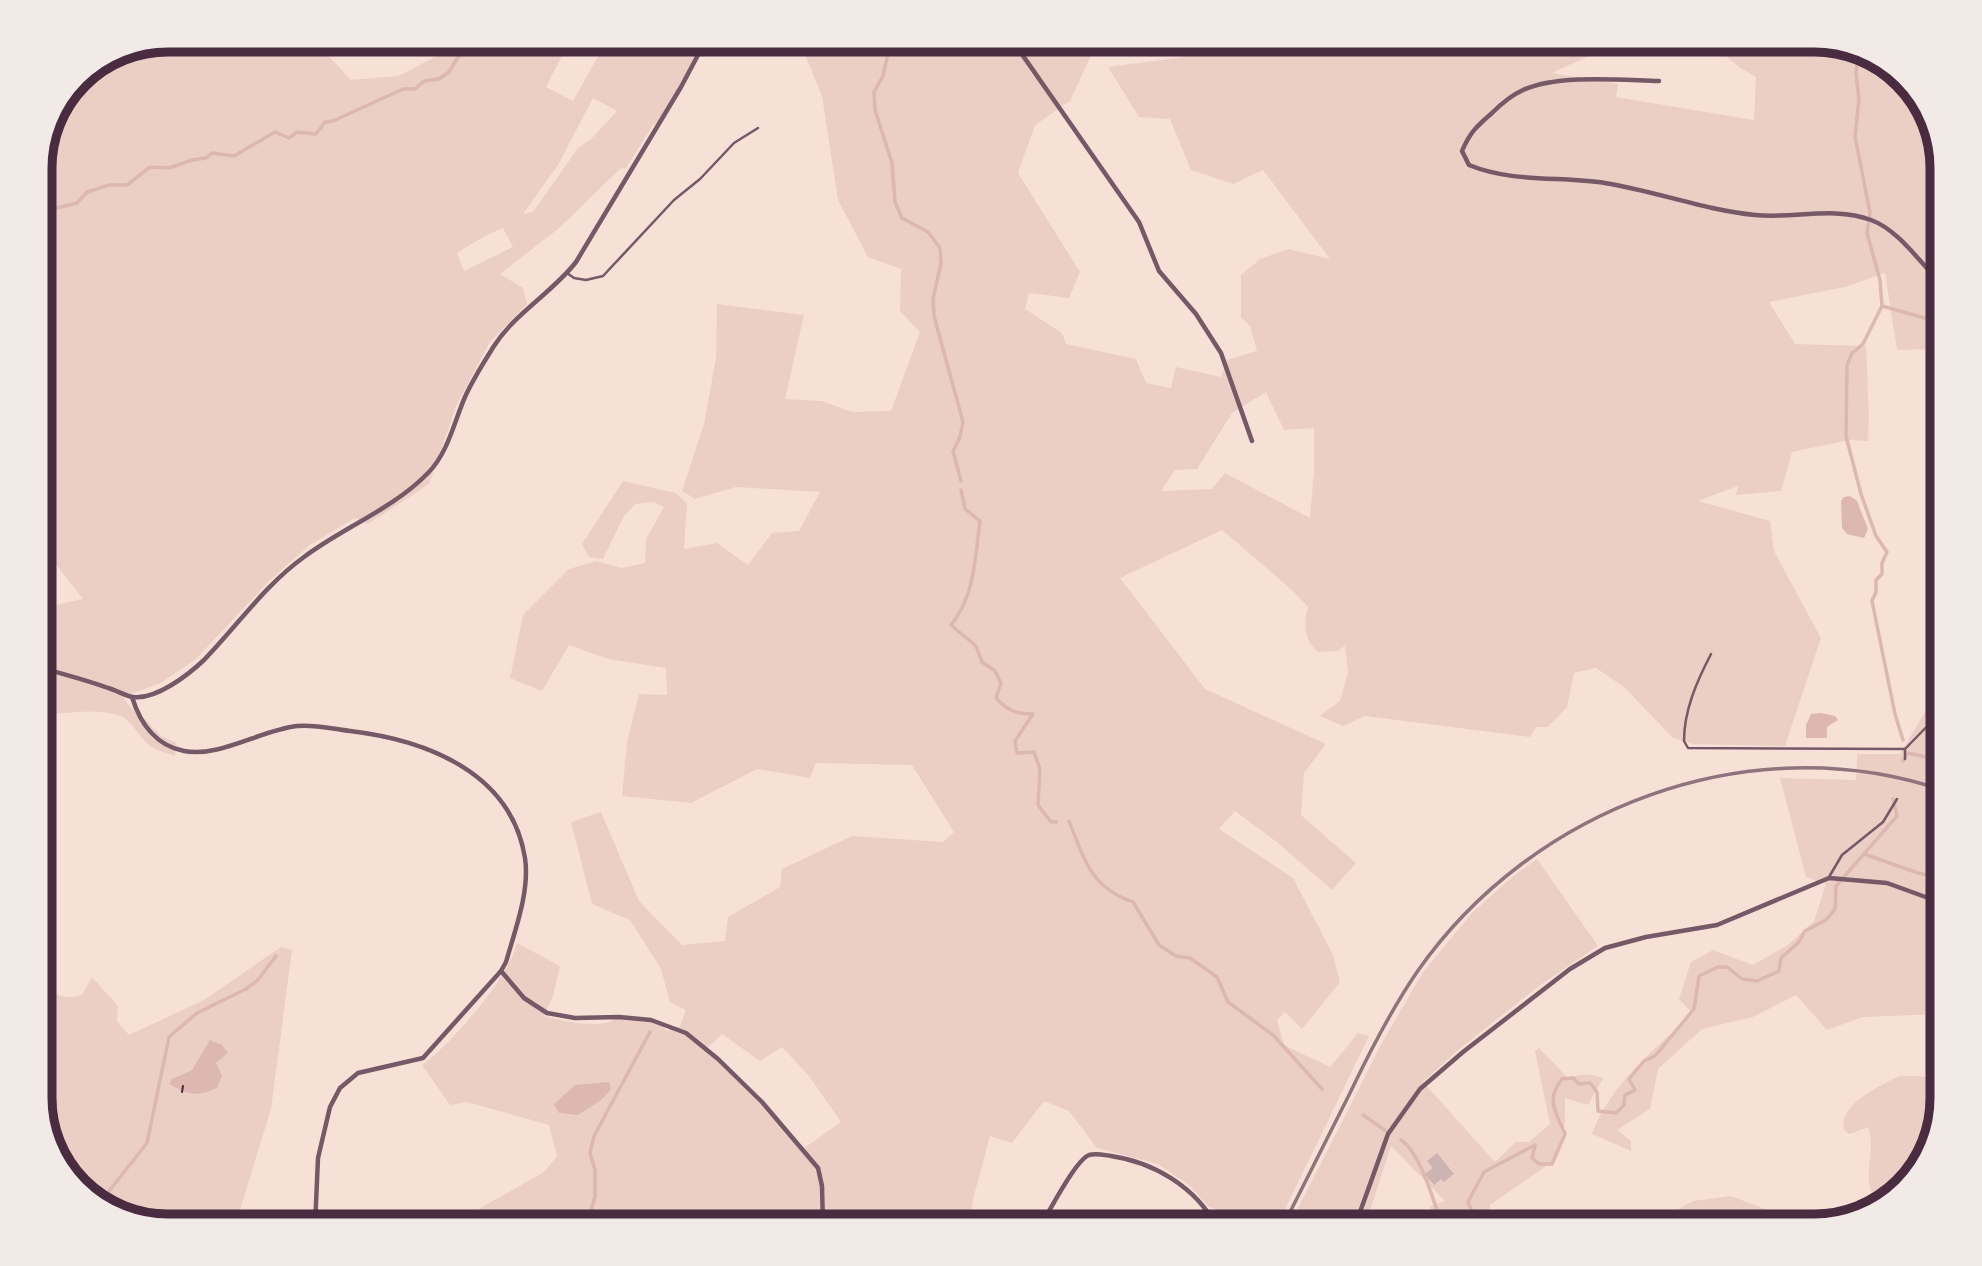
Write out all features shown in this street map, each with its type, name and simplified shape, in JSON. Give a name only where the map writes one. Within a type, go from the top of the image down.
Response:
[{"type":"street","points":[[53,672],[132,697],[151,694],[192,671],[282,575],[313,551],[399,498],[428,473],[446,444],[465,397],[495,343],[523,311],[567,274],[648,143],[699,52]]},
{"type":"street","points":[[1020,52],[1139,222],[1159,271],[1196,314],[1221,353],[1252,441]]},
{"type":"street","points":[[1659,81],[1609,79],[1544,83],[1521,91],[1470,132],[1462,151],[1469,165],[1475,168],[1533,180],[1604,183],[1758,216],[1841,213],[1873,220],[1885,226],[1930,271]]},
{"type":"street","points":[[132,697],[135,711],[157,740],[181,750],[202,751],[298,726],[365,733],[418,744],[470,771],[483,781],[499,799],[514,824],[525,857],[526,876],[506,962],[501,971],[423,1058],[358,1073],[340,1088],[330,1107],[318,1158],[316,1214]]},
{"type":"street","points":[[1359,1214],[1388,1134],[1420,1089],[1463,1052],[1570,970],[1605,948],[1646,937],[1717,925],[1829,878],[1887,883],[1930,899]]},
{"type":"street","points":[[501,971],[524,998],[547,1013],[575,1018],[619,1017],[651,1020],[686,1033],[718,1059],[762,1102],[818,1168],[822,1186],[823,1214]]},
{"type":"street","points":[[1047,1214],[1079,1162],[1091,1154],[1102,1154],[1157,1168],[1186,1189],[1208,1214]]},
{"type":"lane","points":[[567,274],[586,280],[603,276],[674,200],[700,179],[734,144],[758,128]]},
{"type":"lane","points":[[1711,654],[1696,682],[1688,714],[1684,741],[1688,748],[1906,749]]},
{"type":"lane","points":[[1905,759],[1906,749],[1930,724]]},
{"type":"lane","points":[[1829,878],[1842,855],[1883,822],[1897,799]]},
{"type":"path","points":[[182,1091],[183,1086]]},
{"type":"shaded area","points":[[169,52],[325,52],[351,80],[399,76],[444,52],[564,52],[546,87],[573,101],[601,52],[699,52],[660,123],[653,125],[626,168],[620,169],[558,229],[500,274],[523,288],[527,304],[490,342],[457,404],[429,484],[368,524],[355,518],[310,545],[271,579],[196,659],[161,683],[124,699],[137,715],[146,720],[161,736],[177,743],[175,756],[152,747],[127,720],[115,714],[82,712],[53,715],[53,605],[83,599],[53,560],[53,161],[56,139],[64,117],[76,98],[92,81],[131,59]],"holes":[[[593,98],[617,111],[591,139],[578,148],[533,212],[523,214],[558,165]],[[503,228],[513,247],[464,271],[457,253]]]},
{"type":"shaded area","points":[[804,52],[1092,52],[1070,101],[1035,125],[1018,173],[1080,272],[1069,298],[1029,293],[1025,309],[1062,333],[1066,344],[1136,359],[1146,383],[1171,388],[1176,367],[1221,377],[1227,360],[1257,351],[1250,326],[1241,317],[1241,275],[1260,259],[1288,249],[1330,259],[1263,170],[1233,184],[1191,170],[1170,119],[1139,117],[1108,67],[1184,57],[1184,52],[1598,52],[1552,73],[1618,84],[1616,97],[1754,120],[1756,77],[1721,52],[1813,52],[1843,56],[1878,72],[1901,92],[1918,117],[1927,146],[1930,169],[1930,349],[1897,350],[1885,273],[1845,287],[1769,302],[1795,344],[1866,346],[1868,441],[1849,440],[1792,452],[1781,491],[1736,495],[1738,486],[1698,501],[1770,521],[1774,551],[1821,638],[1785,746],[1693,744],[1673,738],[1624,687],[1596,668],[1574,673],[1567,707],[1548,727],[1536,727],[1530,737],[1365,716],[1343,726],[1320,716],[1340,701],[1348,672],[1345,646],[1337,651],[1318,652],[1306,631],[1308,607],[1222,530],[1120,578],[1205,689],[1326,744],[1304,773],[1301,815],[1356,863],[1332,890],[1278,843],[1235,811],[1219,829],[1293,878],[1333,955],[1340,982],[1302,1029],[1285,1012],[1277,1020],[1284,1045],[1330,1067],[1358,1033],[1369,1036],[1283,1214],[1226,1214],[1208,1206],[1190,1186],[1158,1164],[1097,1148],[1069,1111],[1044,1101],[1012,1143],[990,1136],[971,1214],[470,1214],[544,1172],[557,1156],[549,1125],[467,1102],[450,1105],[422,1065],[448,1042],[477,1009],[503,974],[517,943],[560,966],[553,996],[544,1016],[591,1024],[606,1023],[619,1017],[633,1017],[652,1021],[667,1031],[680,1026],[686,1010],[670,1002],[661,969],[630,920],[592,904],[571,822],[601,812],[639,901],[682,945],[725,941],[728,917],[780,887],[782,869],[852,836],[943,842],[954,832],[912,765],[816,763],[810,778],[757,769],[691,803],[622,796],[627,742],[639,694],[667,695],[666,668],[608,659],[569,645],[542,691],[510,678],[523,615],[569,569],[597,561],[621,568],[645,563],[646,539],[664,507],[654,502],[635,504],[624,516],[603,559],[589,557],[582,544],[623,481],[675,493],[687,503],[684,549],[717,543],[748,565],[772,533],[799,531],[820,492],[736,487],[695,499],[682,491],[704,424],[716,358],[717,304],[804,315],[785,399],[822,401],[852,412],[891,411],[920,332],[900,311],[901,269],[868,257],[838,200],[822,96]],"holes":[[[1266,392],[1284,430],[1314,428],[1310,518],[1225,473],[1212,489],[1161,491],[1175,470],[1197,469],[1232,413]],[[722,1034],[760,1061],[782,1047],[809,1076],[841,1122],[803,1149],[762,1102],[706,1049]]]},
{"type":"shaded area","points":[[1850,496],[1857,501],[1868,529],[1864,538],[1847,534],[1842,528],[1841,501]]},
{"type":"shaded area","points":[[1930,703],[1930,1014],[1863,1017],[1827,1030],[1796,995],[1753,1017],[1702,1029],[1658,1069],[1650,1109],[1617,1130],[1631,1141],[1631,1151],[1592,1134],[1600,1116],[1621,1084],[1693,1014],[1679,999],[1691,962],[1713,950],[1753,965],[1788,945],[1814,921],[1826,884],[1806,877],[1780,778],[1856,780],[1857,754],[1900,754]]},
{"type":"shaded area","points":[[1811,714],[1835,716],[1838,720],[1827,727],[1827,738],[1806,738],[1806,725]]},
{"type":"shaded area","points":[[1537,859],[1598,946],[1539,986],[1458,1050],[1423,1082],[1495,1162],[1516,1142],[1529,1142],[1550,1124],[1535,1051],[1539,1048],[1567,1077],[1588,1074],[1603,1078],[1588,1105],[1565,1098],[1565,1123],[1555,1160],[1490,1205],[1489,1214],[1431,1214],[1430,1206],[1445,1201],[1391,1146],[1369,1214],[1295,1214],[1383,1041],[1423,972],[1472,913]]},
{"type":"shaded area","points":[[281,947],[292,950],[271,1109],[239,1214],[153,1213],[131,1207],[117,1202],[92,1185],[68,1155],[59,1135],[53,1105],[53,993],[65,997],[82,995],[92,977],[118,1006],[117,1021],[129,1035],[204,1000]],"holes":[[[210,1041],[228,1053],[216,1063],[172,1079],[192,1070]]]},
{"type":"shaded area","points":[[210,1040],[222,1045],[228,1053],[216,1063],[222,1076],[217,1088],[193,1093],[169,1084],[172,1079],[192,1070]]},
{"type":"shaded area","points":[[1899,1076],[1930,1078],[1929,1113],[1918,1149],[1910,1162],[1890,1185],[1873,1196],[1869,1177],[1871,1148],[1868,1127],[1850,1134],[1845,1131],[1844,1122],[1853,1105]]},
{"type":"shaded area","points":[[609,1082],[611,1090],[578,1115],[559,1113],[554,1104],[575,1085]]},
{"type":"shaded area","points":[[1731,1196],[1778,1214],[1670,1214],[1693,1201]]},
{"type":"building","points":[[1437,1153],[1454,1174],[1444,1182],[1441,1179],[1434,1185],[1425,1174],[1433,1168],[1427,1161]]},
{"type":"waterway","points":[[53,209],[77,203],[87,192],[109,185],[127,185],[150,167],[169,168],[206,158],[212,153],[234,156],[275,132],[289,138],[297,132],[316,134],[325,122],[333,121],[403,89],[415,89],[424,81],[439,79],[449,72],[458,57],[467,52]]},
{"type":"waterway","points":[[888,52],[883,76],[874,92],[875,110],[892,163],[895,202],[902,218],[928,232],[940,248],[941,263],[933,299],[934,316],[963,422],[953,451],[961,481]]},
{"type":"waterway","points":[[1857,61],[1859,99],[1855,136],[1870,213],[1867,233],[1880,280],[1882,306],[1863,344],[1852,353],[1847,365],[1846,436],[1861,494],[1876,536],[1887,552],[1882,563],[1882,574],[1876,580],[1876,592],[1872,601],[1895,714],[1903,740]]},
{"type":"waterway","points":[[1882,306],[1928,319],[1930,316]]},
{"type":"waterway","points":[[961,490],[965,509],[980,521],[969,589],[965,602],[951,625],[976,646],[982,662],[995,671],[1001,683],[996,698],[1012,710],[1033,714],[1015,741],[1017,753],[1034,752],[1040,769],[1038,805],[1051,822],[1056,822]]},
{"type":"waterway","points":[[1903,761],[1907,753],[1930,758]]},
{"type":"waterway","points":[[1471,1209],[1468,1202],[1484,1172],[1535,1145],[1532,1158],[1539,1164],[1552,1164],[1565,1134],[1553,1100],[1562,1079],[1573,1078],[1579,1084],[1590,1083],[1597,1092],[1598,1111],[1616,1113],[1624,1105],[1625,1095],[1635,1090],[1629,1079],[1644,1061],[1655,1056],[1694,1009],[1699,976],[1718,967],[1727,967],[1742,979],[1757,981],[1779,971],[1781,958],[1798,943],[1805,931],[1826,920],[1835,909],[1836,886],[1897,816],[1893,799]]},
{"type":"waterway","points":[[1069,821],[1079,848],[1098,880],[1107,889],[1133,902],[1159,945],[1176,956],[1190,958],[1217,977],[1228,1002],[1273,1035],[1322,1089]]},
{"type":"waterway","points":[[1864,854],[1930,876]]},
{"type":"waterway","points":[[106,1195],[147,1143],[169,1037],[197,1013],[257,981],[276,956]]},
{"type":"waterway","points":[[590,1214],[595,1197],[595,1170],[590,1153],[594,1136],[650,1032]]},
{"type":"waterway","points":[[1363,1115],[1386,1131]]},
{"type":"waterway","points":[[1401,1140],[1415,1155],[1438,1214]]},
{"type":"railway","points":[[1289,1214],[1373,1046],[1407,986],[1464,914],[1520,865],[1582,825],[1650,795],[1721,776],[1795,768],[1869,772],[1930,787]]}]
